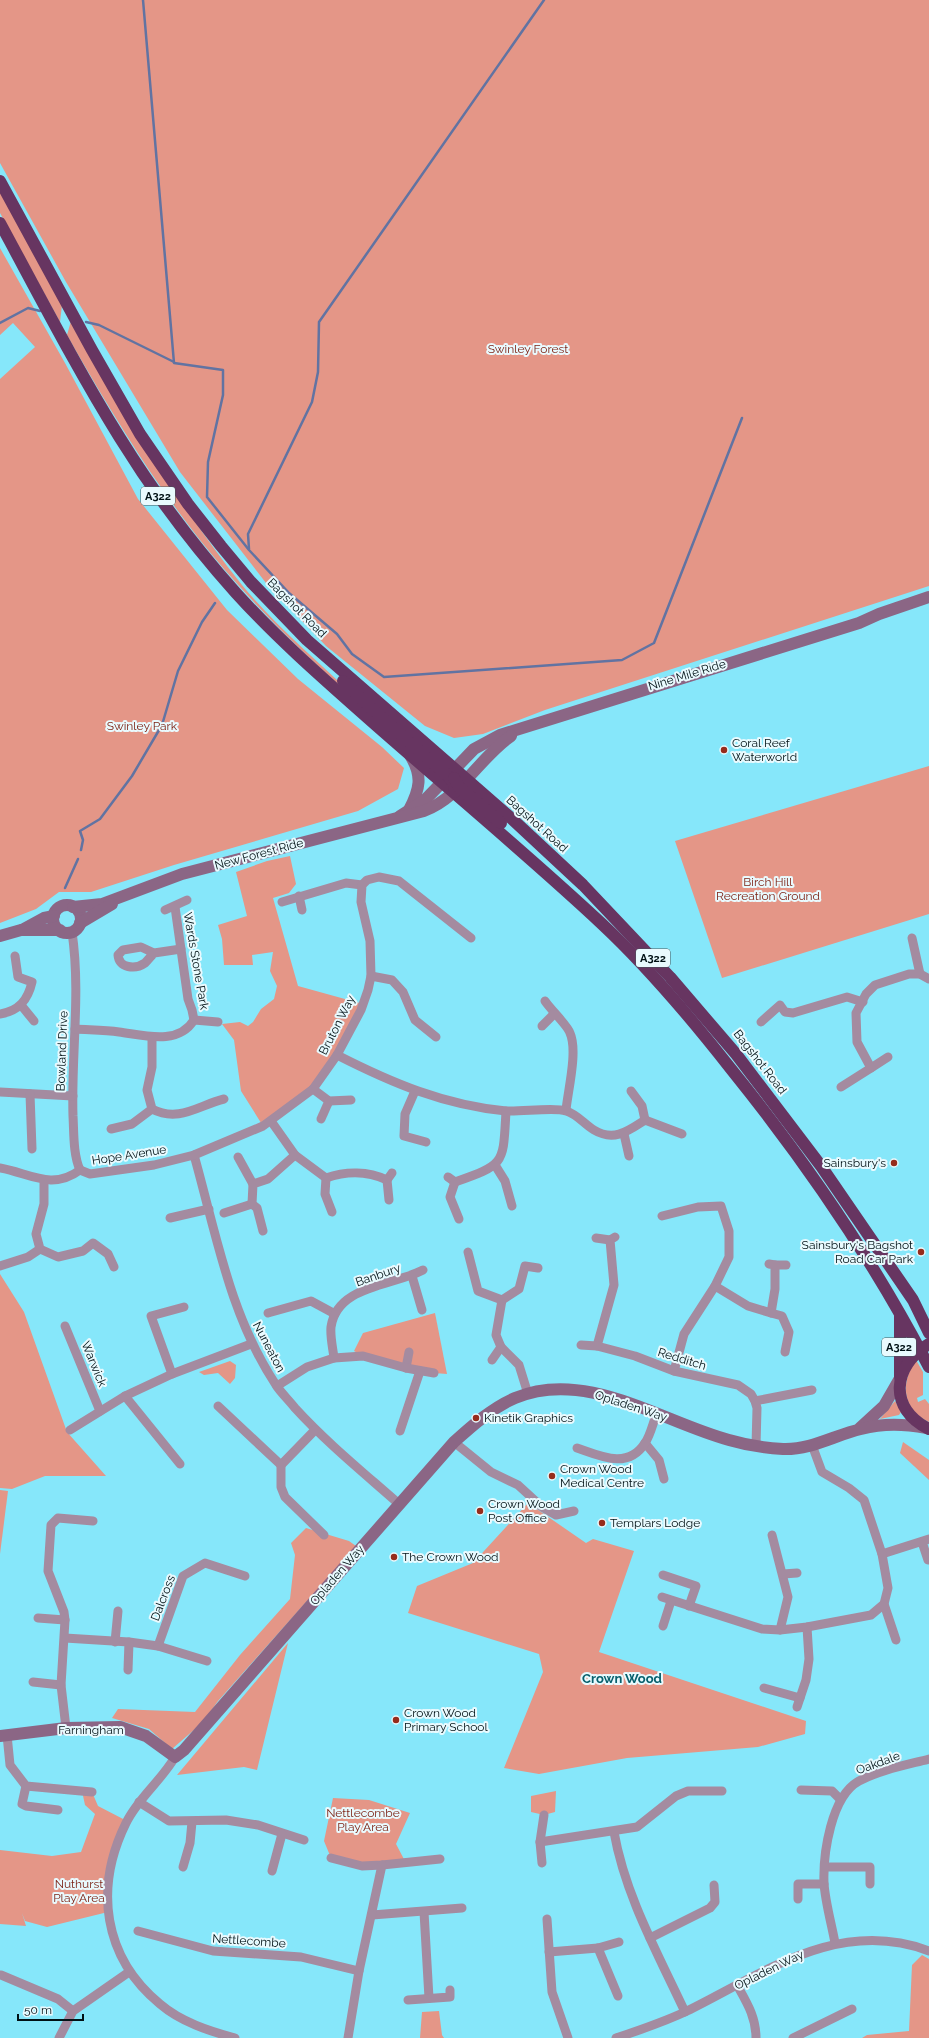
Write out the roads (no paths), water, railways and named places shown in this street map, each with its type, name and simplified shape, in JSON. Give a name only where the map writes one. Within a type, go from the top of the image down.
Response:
[{"type":"highway","name":"Bagshot Road","points":[[0,181],[92,350],[140,434],[203,524],[252,582],[307,640],[449,774],[458,788],[630,951],[682,1009],[770,1118],[850,1231],[900,1315]]},
{"type":"highway","name":"Bagshot Road","points":[[0,223],[107,418],[157,494],[238,595],[326,681],[410,755],[449,774],[458,788],[583,885],[641,945],[695,1005],[781,1111],[913,1300]]},
{"type":"highway","name":"A322","points":[[913,1300],[929,1314]]},
{"type":"highway","name":"A322","points":[[913,1300],[929,1333]]},
{"type":"highway","name":"A322","points":[[900,1315],[924,1347],[929,1367]]},
{"type":"highway","name":"A322","points":[[900,1315],[900,1379]]},
{"type":"highway","points":[[924,1347],[907,1364],[900,1379],[905,1407],[912,1418],[928,1429]]},
{"type":"main road","name":"Nine Mile Ride","points":[[449,774],[474,749],[489,740],[634,692],[859,623],[879,614],[929,597]]},
{"type":"main road","name":"Nine Mile Ride","points":[[859,623],[882,620],[929,606]]},
{"type":"main road","name":"Nine Mile Ride","points":[[458,788],[488,754],[517,731]]},
{"type":"main road","points":[[404,814],[416,795],[419,782],[418,773],[410,755]]},
{"type":"main road","name":"New Forest Ride","points":[[404,814],[425,800],[449,774]]},
{"type":"main road","name":"New Forest Ride","points":[[80,923],[120,899],[154,883],[182,874],[404,814],[424,811],[438,805],[458,788]]},
{"type":"main road","name":"New Forest Ride","points":[[73,907],[102,904],[120,899]]},
{"type":"main road","points":[[21,930],[66,931],[76,930],[80,923],[80,915],[73,907],[68,905],[61,907],[54,916],[54,924],[66,931]]},
{"type":"main road","points":[[0,936],[21,930],[44,918],[54,916]]},
{"type":"main road","name":"Opladen Way","points":[[859,1429],[884,1406],[900,1379]]},
{"type":"main road","name":"Opladen Way","points":[[175,1757],[184,1750],[454,1442],[474,1424],[497,1408],[528,1394],[560,1389],[589,1392],[624,1401],[729,1440],[756,1446],[783,1449],[812,1445],[859,1429],[892,1424],[928,1429]]},
{"type":"main road","name":"Farningham","points":[[4,1735],[66,1728],[120,1727],[146,1736],[175,1757]]},
{"type":"street","points":[[282,902],[346,883],[362,885],[367,880],[379,877],[399,881],[471,938]]},
{"type":"street","name":"Bruton Way","points":[[194,1155],[232,1140],[272,1121],[313,1089],[338,1055],[362,1010],[371,976],[370,941],[361,902],[362,885]]},
{"type":"street","points":[[299,896],[302,910]]},
{"type":"street","name":"Wards Stone Park","points":[[165,910],[175,907],[187,900]]},
{"type":"street","name":"Wards Stone Park","points":[[175,907],[188,1000],[194,1020]]},
{"type":"street","name":"Bowland Drive","points":[[66,931],[76,979],[73,1096],[77,1163],[80,1170]]},
{"type":"street","points":[[912,938],[920,974]]},
{"type":"street","points":[[154,953],[181,949]]},
{"type":"street","points":[[0,1014],[9,1013],[21,1005],[29,995],[32,982],[18,977],[15,956]]},
{"type":"street","points":[[871,1068],[857,1042],[856,1013],[866,994],[875,985],[909,974],[920,974],[929,979]]},
{"type":"street","points":[[371,976],[392,980],[403,992],[414,1020],[436,1037]]},
{"type":"street","points":[[761,1022],[780,1005],[786,1012],[793,1013],[847,998],[863,1002]]},
{"type":"street","points":[[546,1001],[554,1014],[570,1032],[573,1044],[566,1110]]},
{"type":"street","points":[[21,1005],[34,1021]]},
{"type":"street","points":[[542,1026],[554,1014]]},
{"type":"street","points":[[75,1029],[118,1031],[152,1037],[170,1035],[182,1031],[189,1027],[194,1020],[218,1022]]},
{"type":"street","points":[[152,1037],[152,1067],[147,1090],[152,1109],[161,1114],[178,1115],[224,1099]]},
{"type":"street","points":[[338,1055],[376,1075],[414,1091],[458,1102],[506,1111],[566,1110],[594,1130],[612,1136],[624,1134],[646,1120]]},
{"type":"street","points":[[841,1087],[888,1057]]},
{"type":"street","points":[[313,1089],[328,1101],[351,1100]]},
{"type":"street","points":[[414,1091],[405,1114],[404,1136],[426,1142]]},
{"type":"street","points":[[631,1091],[642,1106],[646,1120]]},
{"type":"street","points":[[0,1092],[73,1096]]},
{"type":"street","points":[[30,1094],[32,1149]]},
{"type":"street","points":[[321,1119],[328,1101]]},
{"type":"street","points":[[111,1129],[132,1124],[152,1109]]},
{"type":"street","points":[[459,1219],[450,1197],[451,1180],[484,1172],[496,1165],[503,1152],[506,1111]]},
{"type":"street","points":[[646,1120],[682,1134]]},
{"type":"street","points":[[272,1121],[295,1155],[326,1178],[363,1173],[389,1176],[389,1200]]},
{"type":"street","points":[[624,1134],[629,1156]]},
{"type":"street","name":"Hope Avenue","points":[[0,1168],[44,1181],[70,1177],[80,1170],[90,1174],[154,1165],[194,1155]]},
{"type":"street","name":"Nuneaton","points":[[194,1155],[226,1274],[242,1322],[252,1344],[276,1386],[315,1430],[399,1504]]},
{"type":"street","points":[[253,1184],[268,1179],[295,1155]]},
{"type":"street","points":[[238,1157],[253,1184],[252,1204]]},
{"type":"street","points":[[496,1165],[505,1181],[512,1206]]},
{"type":"street","points":[[326,1178],[325,1194],[332,1212]]},
{"type":"street","points":[[40,1249],[36,1234],[44,1204],[44,1181]]},
{"type":"street","points":[[224,1213],[252,1204]]},
{"type":"street","points":[[252,1204],[257,1208],[263,1232]]},
{"type":"street","points":[[662,1216],[698,1207],[721,1206],[729,1231],[729,1257],[715,1286],[684,1334],[674,1371]]},
{"type":"street","points":[[170,1218],[209,1209]]},
{"type":"street","points":[[596,1238],[613,1239],[614,1285],[597,1346]]},
{"type":"street","points":[[40,1249],[58,1257],[83,1251],[93,1243],[108,1254],[114,1267]]},
{"type":"street","points":[[0,1266],[28,1257],[40,1249]]},
{"type":"street","points":[[468,1252],[478,1291],[502,1300]]},
{"type":"street","points":[[771,1313],[775,1289],[772,1265],[786,1265]]},
{"type":"street","points":[[528,1394],[519,1365],[501,1347],[496,1335],[502,1300],[519,1289],[525,1266],[538,1268]]},
{"type":"street","name":"Banbury","points":[[335,1314],[344,1302],[363,1291],[412,1276],[423,1270]]},
{"type":"street","name":"Banbury","points":[[412,1276],[422,1310]]},
{"type":"street","points":[[715,1286],[748,1306],[782,1316],[789,1332],[785,1352]]},
{"type":"street","points":[[268,1313],[311,1301],[335,1314],[331,1328],[334,1358]]},
{"type":"street","points":[[172,1374],[151,1316],[184,1307]]},
{"type":"street","name":"Warwick","points":[[65,1326],[100,1411]]},
{"type":"street","points":[[70,1430],[125,1396],[172,1374],[252,1344]]},
{"type":"street","name":"Redditch","points":[[581,1345],[597,1346],[635,1356],[674,1371],[738,1385],[751,1394],[756,1401]]},
{"type":"street","points":[[492,1360],[501,1347]]},
{"type":"street","points":[[406,1368],[408,1352]]},
{"type":"street","points":[[276,1386],[307,1367],[334,1358],[364,1356],[406,1368],[434,1373]]},
{"type":"street","points":[[400,1424],[420,1371]]},
{"type":"street","points":[[756,1446],[756,1401],[812,1390]]},
{"type":"street","points":[[125,1396],[180,1464]]},
{"type":"street","points":[[218,1406],[281,1465]]},
{"type":"street","points":[[577,1448],[612,1460],[630,1457],[645,1443],[657,1413]]},
{"type":"street","points":[[315,1430],[281,1465],[281,1487],[285,1497],[324,1535]]},
{"type":"street","points":[[454,1442],[491,1472],[518,1485],[542,1507],[556,1515],[574,1511]]},
{"type":"street","points":[[645,1443],[659,1460],[664,1479]]},
{"type":"street","points":[[812,1445],[822,1472],[849,1488],[864,1500],[882,1554],[888,1588],[884,1604],[896,1640]]},
{"type":"street","points":[[66,1728],[61,1685],[65,1620],[64,1612],[48,1571],[52,1525],[58,1518],[93,1521]]},
{"type":"street","points":[[772,1535],[788,1597],[780,1630]]},
{"type":"street","points":[[882,1554],[925,1540],[928,1560]]},
{"type":"street","name":"Dalcross","points":[[158,1646],[183,1576],[205,1562],[245,1576]]},
{"type":"street","points":[[783,1574],[797,1573]]},
{"type":"street","points":[[663,1575],[696,1586],[689,1606]]},
{"type":"street","points":[[662,1597],[762,1629],[780,1630],[807,1627],[871,1615],[884,1604]]},
{"type":"street","points":[[663,1626],[671,1600]]},
{"type":"street","points":[[115,1642],[118,1611]]},
{"type":"street","points":[[38,1618],[65,1620]]},
{"type":"street","points":[[797,1707],[806,1680],[809,1659],[807,1627]]},
{"type":"street","points":[[65,1638],[129,1642],[158,1646],[207,1662]]},
{"type":"street","points":[[128,1670],[129,1642]]},
{"type":"street","points":[[33,1682],[61,1685]]},
{"type":"street","points":[[764,1688],[800,1698]]},
{"type":"street","points":[[4,1735],[10,1765],[26,1786],[92,1792]]},
{"type":"street","name":"Opladen Way","points":[[175,1757],[169,1767],[139,1802],[118,1839],[112,1856],[107,1885],[106,1903],[110,1924],[115,1942],[130,1972],[141,1987],[161,2005],[180,2017],[201,2027],[234,2038]]},
{"type":"street","name":"Oakdale","points":[[835,1944],[824,1884],[829,1832],[840,1799],[858,1781],[886,1771],[929,1759]]},
{"type":"street","points":[[26,1786],[22,1804],[26,1806],[58,1810]]},
{"type":"street","points":[[801,1790],[832,1791],[840,1799]]},
{"type":"street","points":[[540,1842],[637,1828],[676,1796],[688,1791],[722,1791]]},
{"type":"street","points":[[139,1802],[169,1821],[192,1822],[226,1820],[258,1826],[304,1840]]},
{"type":"street","points":[[542,1863],[540,1842],[544,1815]]},
{"type":"street","points":[[183,1867],[190,1843],[192,1822]]},
{"type":"street","points":[[614,1832],[619,1860],[650,1938],[685,2012]]},
{"type":"street","points":[[272,1871],[282,1834]]},
{"type":"street","points":[[331,1858],[362,1866],[382,1866],[440,1860]]},
{"type":"street","points":[[348,2038],[359,1971],[382,1866]]},
{"type":"street","points":[[826,1867],[870,1867],[870,1884]]},
{"type":"street","points":[[798,1899],[798,1884],[824,1884]]},
{"type":"street","points":[[650,1938],[710,1908],[714,1902],[714,1885]]},
{"type":"street","points":[[372,1915],[462,1908]]},
{"type":"street","points":[[424,1912],[429,1998]]},
{"type":"street","points":[[547,1919],[552,1992],[568,2038]]},
{"type":"street","name":"Nettlecombe","points":[[138,1931],[213,1951],[301,1957],[359,1971]]},
{"type":"street","name":"Opladen Way","points":[[616,2038],[685,2012],[784,1960],[835,1944],[860,1941],[889,1941],[929,1951]]},
{"type":"street","points":[[549,1952],[598,1948],[619,1942]]},
{"type":"street","points":[[598,1948],[618,1996]]},
{"type":"street","points":[[58,2038],[73,2012],[130,1972]]},
{"type":"street","points":[[1,1975],[58,1999],[73,2012]]},
{"type":"street","points":[[737,1985],[756,2024],[756,2038]]},
{"type":"street","points":[[408,2000],[450,1996],[450,1990]]},
{"type":"street","points":[[793,2038],[852,2009]]},
{"type":"waterway","points":[[143,0],[174,363],[223,370],[223,395],[208,462],[207,497],[249,550],[289,593],[337,634],[352,654],[384,677],[622,660],[654,643],[742,418]]},
{"type":"waterway","points":[[249,549],[248,534],[312,402],[318,372],[319,322],[544,0]]},
{"type":"waterway","points":[[0,323],[28,308],[40,311]]},
{"type":"waterway","points":[[86,322],[99,325],[174,362]]},
{"type":"waterway","points":[[81,850],[83,840],[80,831],[100,819],[132,776],[162,725],[178,671],[202,622],[215,603]]},
{"type":"waterway","points":[[65,888],[78,859]]},
{"type":"place","name":"Coral Reef Waterworld","points":[[724,750]]},
{"type":"place","name":"Sainsbury's","points":[[894,1163]]},
{"type":"place","name":"Sainsbury's Bagshot Road Car Park","points":[[921,1252]]},
{"type":"place","name":"Kinetik Graphics","points":[[476,1418]]},
{"type":"place","name":"Crown Wood Medical Centre","points":[[552,1476]]},
{"type":"place","name":"Crown Wood Post Office","points":[[480,1511]]},
{"type":"place","name":"Templars Lodge","points":[[602,1523]]},
{"type":"place","name":"The Crown Wood","points":[[394,1557]]},
{"type":"place","name":"Crown Wood Primary School","points":[[396,1720]]},
{"type":"district","name":"Crown Wood","points":[[622,1678]]},
{"type":"park label","name":"Swinley Forest","points":[[528,349]]},
{"type":"park label","name":"Swinley Park","points":[[142,726]]},
{"type":"park label","name":"Birch Hill Recreation Ground","points":[[768,889]]},
{"type":"park label","name":"Nettlecombe Play Area","points":[[363,1820]]},
{"type":"park label","name":"Nuthurst Play Area","points":[[79,1891]]}]
